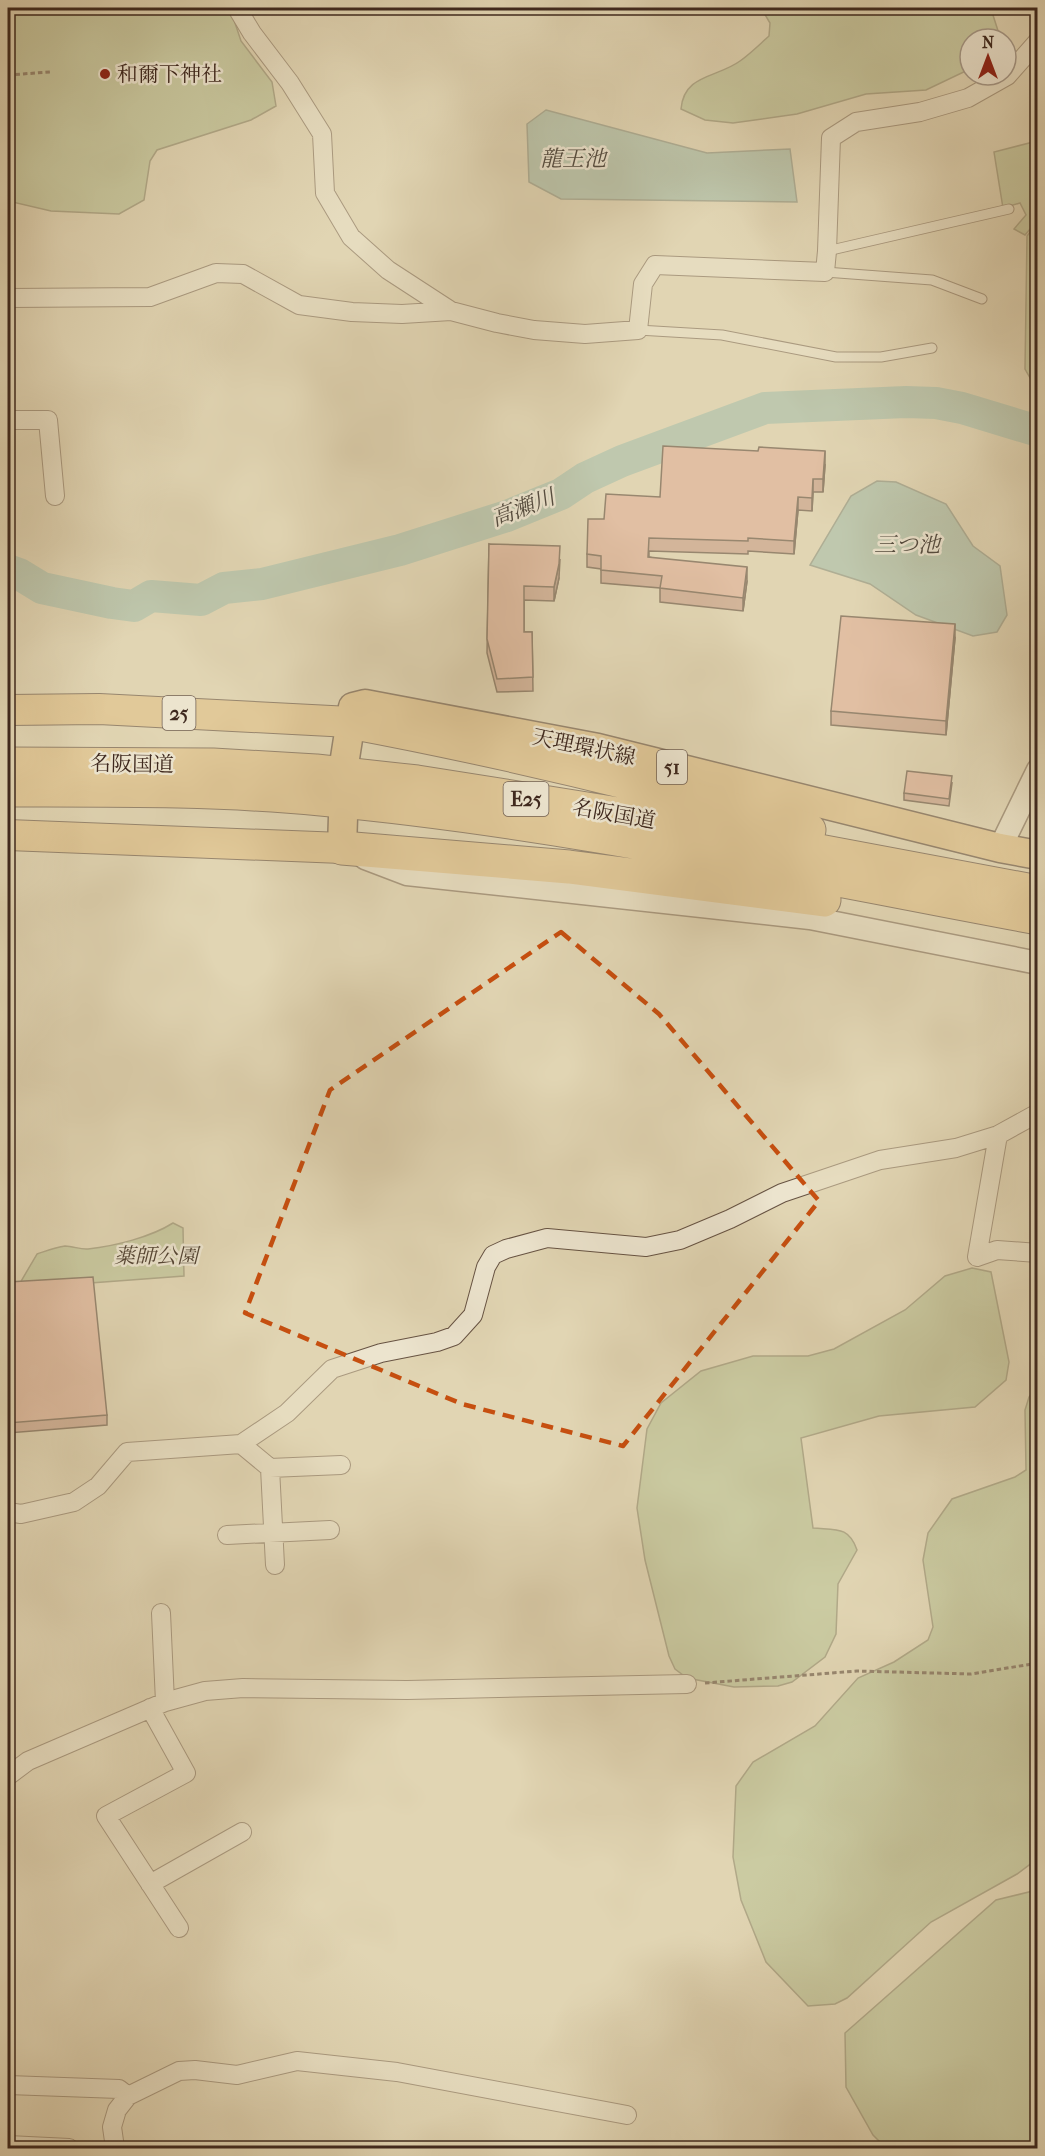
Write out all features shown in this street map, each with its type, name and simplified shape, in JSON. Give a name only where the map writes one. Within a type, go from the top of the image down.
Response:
[{"type":"highway","name":"25","points":[[8,710],[99,710],[350,722]]},
{"type":"highway","name":"E25","points":[[350,722],[462,743],[573,768],[902,855],[1038,882]]},
{"type":"highway","name":"名阪国道","points":[[8,764],[213,765],[316,771],[417,782],[643,819],[1038,892]]},
{"type":"highway","name":"名阪国道","points":[[8,790],[211,792],[319,799],[421,810],[641,844],[1038,918]]},
{"type":"highway","points":[[8,835],[343,833],[569,867],[1038,926]]},
{"type":"main road","name":"天理環状線","points":[[350,722],[353,707],[365,704],[587,746],[1000,848],[1038,855]]},
{"type":"main road","points":[[345,758],[350,722]]},
{"type":"street","points":[[237,8],[252,33],[290,83],[322,134],[324,193],[351,237],[388,270],[451,311]]},
{"type":"street","points":[[8,298],[150,297],[216,273],[243,274],[299,305],[372,313],[451,311],[534,330],[585,334],[638,330],[643,284],[655,265],[825,272],[831,138],[856,122],[920,112],[968,98],[1007,76],[1038,41]]},
{"type":"street","points":[[8,420],[48,420],[55,496]]},
{"type":"street","points":[[1000,848],[1038,770]]},
{"type":"street","points":[[343,833],[407,874],[810,918],[1038,963]]},
{"type":"street","points":[[8,1512],[21,1514],[74,1502],[98,1486],[127,1452],[241,1444],[287,1413],[332,1369],[381,1353],[437,1342],[454,1336],[473,1315],[486,1267],[493,1255],[506,1248],[547,1238],[646,1246],[680,1240],[730,1219],[782,1193],[880,1160],[956,1148],[998,1135],[1038,1113]]},
{"type":"street","points":[[998,1135],[977,1257],[997,1250],[1038,1253]]},
{"type":"street","points":[[241,1444],[270,1468],[341,1465]]},
{"type":"street","points":[[270,1468],[275,1566]]},
{"type":"street","points":[[227,1536],[330,1530]]},
{"type":"street","points":[[161,1613],[158,1705],[186,1773],[106,1816],[179,1928]]},
{"type":"street","points":[[8,1776],[28,1761],[158,1705],[205,1691],[243,1688],[407,1690],[687,1684]]},
{"type":"street","points":[[150,1884],[242,1832]]},
{"type":"street","points":[[115,2148],[112,2127],[117,2110],[128,2096],[179,2071],[195,2070],[237,2074],[297,2061],[398,2072],[627,2115]]},
{"type":"street","points":[[8,2085],[119,2089],[128,2096]]},
{"type":"street","points":[[8,2145],[69,2148]]},
{"type":"lane","points":[[827,251],[1009,209]]},
{"type":"lane","points":[[825,272],[932,280],[982,299]]},
{"type":"lane","points":[[638,330],[722,335],[836,357],[880,357],[932,348]]},
{"type":"path","points":[[8,75],[50,72]]},
{"type":"path","points":[[687,1684],[857,1671],[971,1674],[1038,1663]]},
{"type":"highlighted area","points":[[561,932],[659,1014],[819,1201],[623,1446],[462,1404],[245,1313],[330,1090]]},
{"type":"green space","points":[[8,8],[230,8],[241,41],[272,82],[276,106],[251,120],[157,150],[150,161],[144,200],[119,214],[51,211],[8,201]]},
{"type":"green space","points":[[761,8],[986,8],[992,12],[997,27],[958,27],[958,75],[926,90],[866,94],[797,114],[733,123],[705,120],[681,109],[688,89],[703,78],[740,61],[769,36],[770,23]]},
{"type":"green space","points":[[1037,141],[1037,221],[1025,235],[1014,229],[1026,215],[1020,203],[1003,208],[994,152]]},
{"type":"green space","points":[[1037,223],[1037,390],[1025,369],[1027,236]]},
{"type":"green space","name":"薬師公園","points":[[173,1223],[183,1228],[184,1276],[50,1286],[20,1283],[37,1254],[65,1246],[85,1249],[121,1243],[144,1237]]},
{"type":"green space","points":[[972,1268],[991,1272],[1009,1362],[1006,1380],[975,1407],[879,1416],[801,1438],[813,1528],[846,1533],[854,1542],[857,1550],[838,1584],[836,1634],[825,1657],[792,1682],[778,1686],[734,1687],[687,1678],[675,1669],[669,1656],[645,1560],[637,1508],[647,1429],[661,1403],[701,1371],[753,1356],[808,1356],[834,1349],[905,1310],[945,1276]]},
{"type":"green space","points":[[1037,1387],[1037,1859],[1017,1874],[931,1922],[847,1998],[835,2004],[808,2006],[766,1962],[741,1900],[733,1857],[736,1786],[753,1762],[815,1726],[858,1678],[894,1662],[928,1640],[933,1627],[923,1560],[928,1533],[952,1499],[1015,1477],[1026,1470],[1025,1410],[1029,1397]]},
{"type":"green space","points":[[1037,1890],[1037,2148],[886,2148],[873,2135],[846,2087],[845,2033],[996,1900]]},
{"type":"water","name":"龍王池","points":[[546,110],[707,153],[790,149],[797,202],[561,199],[529,182],[527,124]]},
{"type":"water","name":"三つ池","points":[[877,481],[896,482],[946,504],[973,546],[1000,566],[1007,615],[997,632],[973,636],[916,615],[870,584],[810,565],[851,496]]},
{"type":"water","points":[[1037,620],[1038,665],[1033,662],[1032,641]]},
{"type":"building","points":[[663,446],[758,451],[759,447],[825,451],[823,479],[813,479],[812,498],[798,497],[794,541],[748,538],[748,541],[649,538],[648,557],[747,567],[743,598],[660,588],[662,576],[601,570],[601,556],[587,554],[588,519],[604,519],[606,494],[660,497]]},
{"type":"building","points":[[489,544],[560,546],[554,587],[524,586],[524,632],[532,632],[533,677],[497,679],[487,639]]},
{"type":"building","points":[[841,616],[955,624],[946,721],[831,711]]},
{"type":"building","points":[[907,771],[952,776],[949,799],[904,793]]},
{"type":"building","points":[[93,1277],[107,1415],[8,1423],[8,1282]]},
{"type":"waterway","name":"高瀬川","points":[[8,570],[42,588],[112,603],[134,606],[151,596],[201,600],[224,588],[262,584],[400,550],[507,516],[561,494],[585,478],[622,461],[765,408],[906,402],[936,403],[962,408],[1038,431]]},
{"type":"place","name":"和爾下神社","points":[[105,74]]}]
